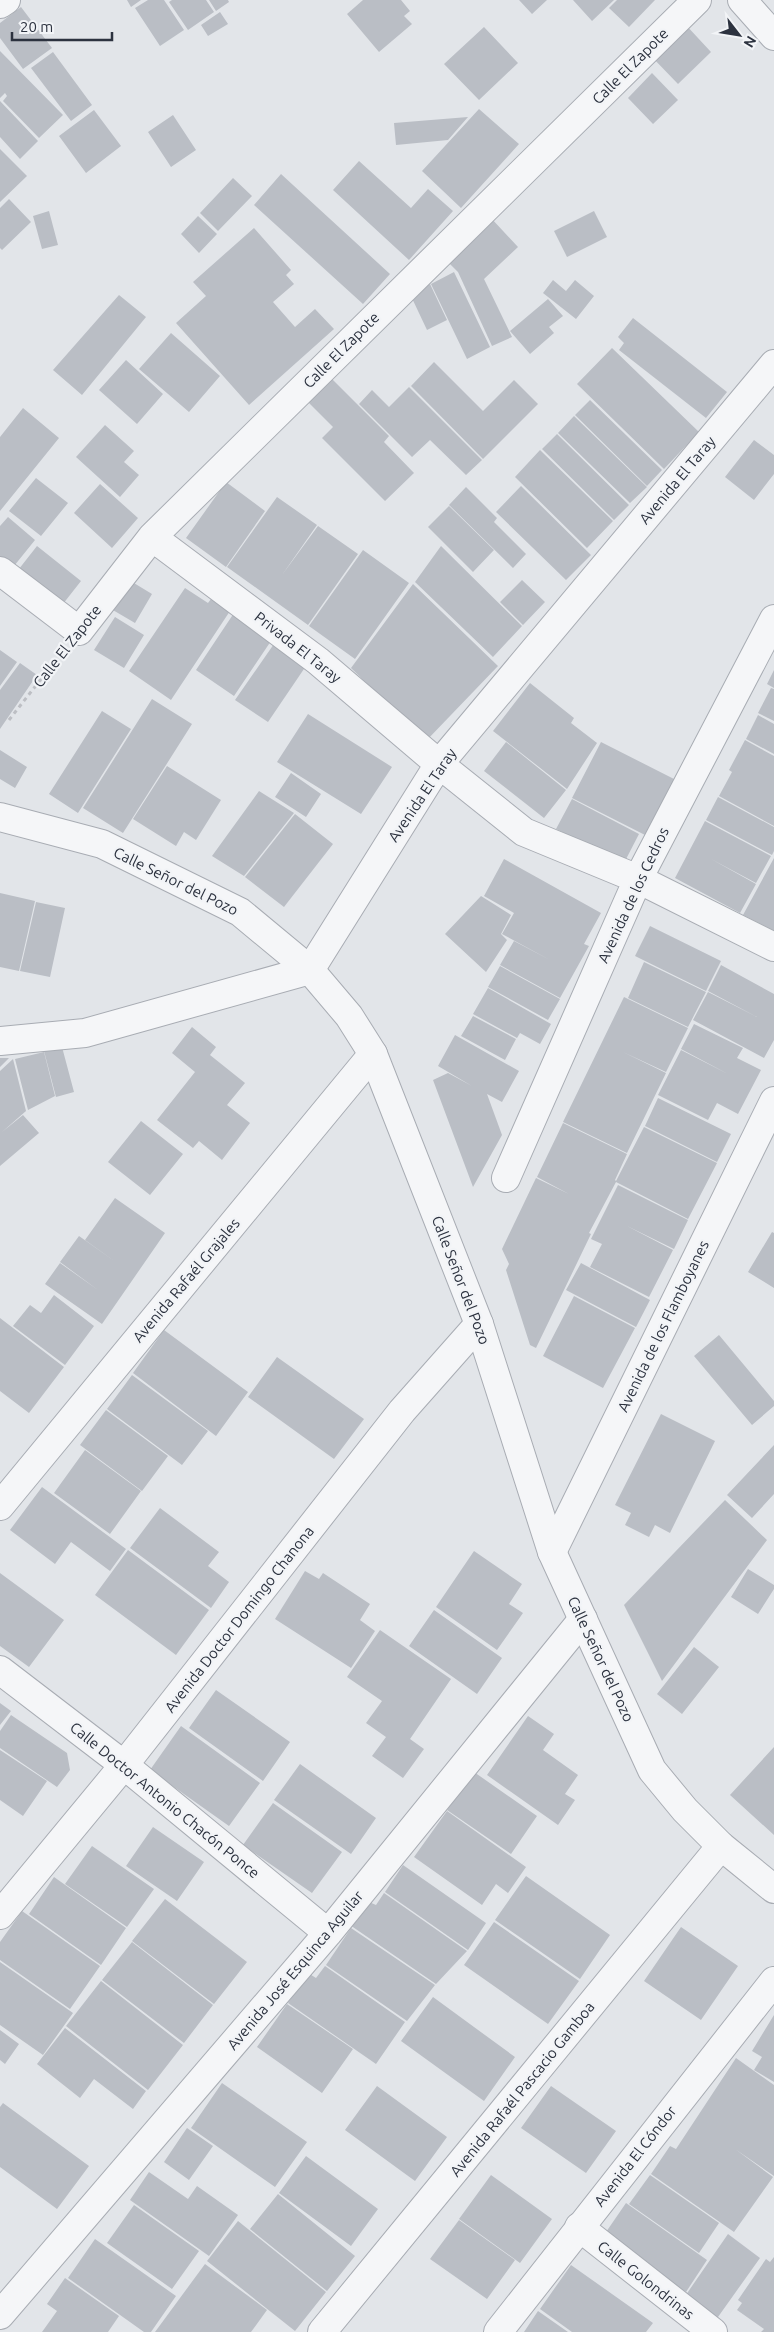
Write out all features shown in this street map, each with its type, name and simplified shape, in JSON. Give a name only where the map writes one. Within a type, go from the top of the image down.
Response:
[{"type":"street","points":[[0,4],[6,0]]},
{"type":"street","name":"Calle El Zapote","points":[[79,631],[152,537],[697,0]]},
{"type":"street","points":[[742,0],[774,36]]},
{"type":"street","name":"Avenida El Taray","points":[[310,970],[439,764],[774,364]]},
{"type":"street","name":"Privada El Taray","points":[[152,537],[318,661],[439,764],[524,832],[638,879],[774,947]]},
{"type":"street","points":[[0,571],[79,631]]},
{"type":"street","name":"Avenida de los Cedros","points":[[506,1178],[638,879],[774,619]]},
{"type":"street","name":"Calle Señor del Pozo","points":[[0,817],[102,844],[240,912],[310,970],[349,1016],[373,1054],[480,1324],[552,1552],[652,1770],[685,1810],[721,1846],[774,1889]]},
{"type":"street","points":[[0,1041],[85,1033],[310,970]]},
{"type":"street","name":"Avenida Rafaél Grajales","points":[[0,1506],[373,1054]]},
{"type":"street","name":"Avenida de los Flamboyanes","points":[[552,1552],[774,1101]]},
{"type":"street","name":"Avenida Doctor Domingo Chanona","points":[[0,1915],[124,1765],[402,1411],[480,1324]]},
{"type":"street","name":"Avenida José Esquinca Aguilar","points":[[0,2315],[328,1932],[584,1619]]},
{"type":"street","name":"Calle Doctor Antonio Chacón Ponce","points":[[0,1670],[124,1765],[328,1932]]},
{"type":"street","name":"Avenida Rafaél Pascacio Gamboa","points":[[322,2332],[721,1846]]},
{"type":"street","name":"Avenida El Cóndor","points":[[498,2332],[578,2227],[774,1981]]},
{"type":"street","name":"Calle Golondrinas","points":[[578,2227],[713,2332]]},
{"type":"street","points":[[0,2319],[15,2332]]},
{"type":"path","name":"Calle El Zapote","points":[[9,720],[79,631]]},
{"type":"building","points":[[127,0],[141,0],[131,7]]},
{"type":"building","points":[[148,0],[164,0],[184,30],[160,46],[135,8]]},
{"type":"building","points":[[172,0],[206,0],[214,12],[188,30],[169,2]]},
{"type":"building","points":[[209,0],[228,0],[229,2],[216,11]]},
{"type":"building","points":[[363,0],[401,0],[410,11],[404,16],[412,24],[379,52],[347,14]]},
{"type":"building","points":[[519,0],[547,0],[532,14]]},
{"type":"building","points":[[573,0],[614,0],[592,21]]},
{"type":"building","points":[[617,0],[655,0],[629,27],[609,8]]},
{"type":"building","points":[[21,7],[52,48],[23,69],[0,38],[0,23]]},
{"type":"building","points":[[220,12],[228,24],[208,36],[201,25]]},
{"type":"building","points":[[685,24],[711,52],[678,84],[651,56]]},
{"type":"building","points":[[484,27],[518,63],[479,100],[444,64]]},
{"type":"building","points":[[0,51],[63,115],[39,138],[3,101],[7,96],[5,93],[0,98]]},
{"type":"building","points":[[53,52],[92,105],[71,121],[31,68]]},
{"type":"building","points":[[652,73],[678,100],[653,124],[628,98]]},
{"type":"building","points":[[0,101],[38,141],[20,159],[0,137]]},
{"type":"building","points":[[479,109],[519,144],[461,208],[422,171]]},
{"type":"building","points":[[94,110],[121,146],[86,173],[59,136]]},
{"type":"building","points":[[173,115],[196,150],[171,167],[148,132]]},
{"type":"building","points":[[468,117],[448,140],[396,145],[394,123]]},
{"type":"building","points":[[0,149],[27,176],[0,202]]},
{"type":"building","points":[[359,161],[411,208],[428,189],[453,211],[409,260],[333,190]]},
{"type":"building","points":[[281,174],[390,274],[363,304],[254,205]]},
{"type":"building","points":[[233,178],[252,196],[218,231],[200,213]]},
{"type":"building","points":[[9,199],[31,222],[2,250],[0,248],[0,208]]},
{"type":"building","points":[[49,211],[58,245],[42,249],[33,216]]},
{"type":"building","points":[[594,211],[607,237],[567,257],[554,231]]},
{"type":"building","points":[[198,216],[217,234],[199,253],[181,234]]},
{"type":"building","points":[[491,218],[518,247],[484,279],[512,337],[492,346],[458,272],[447,261]]},
{"type":"building","points":[[254,228],[291,270],[286,275],[294,284],[273,302],[295,327],[315,309],[334,329],[249,405],[176,323],[206,296],[193,282]]},
{"type":"building","points":[[454,272],[490,347],[467,359],[431,284]]},
{"type":"building","points":[[553,280],[566,291],[575,280],[594,296],[576,319],[543,293]]},
{"type":"building","points":[[430,284],[447,320],[427,330],[410,294]]},
{"type":"building","points":[[119,295],[146,317],[82,395],[53,370]]},
{"type":"building","points":[[548,299],[563,316],[549,327],[554,333],[530,354],[510,331]]},
{"type":"building","points":[[633,318],[727,392],[706,418],[619,350],[624,343],[618,337]]},
{"type":"building","points":[[171,333],[220,376],[189,412],[139,369]]},
{"type":"building","points":[[612,348],[699,432],[664,469],[577,384]]},
{"type":"building","points":[[126,360],[163,394],[137,424],[99,390]]},
{"type":"building","points":[[434,362],[483,411],[514,380],[538,404],[483,459],[411,386]]},
{"type":"building","points":[[327,374],[389,436],[384,442],[414,473],[385,501],[322,438],[333,427],[304,398]]},
{"type":"building","points":[[409,387],[482,460],[466,475],[430,440],[412,457],[359,404],[372,390],[389,407]]},
{"type":"building","points":[[590,400],[662,470],[647,486],[575,415]]},
{"type":"building","points":[[23,408],[59,438],[0,511],[0,437]]},
{"type":"building","points":[[574,416],[647,487],[630,503],[558,433]]},
{"type":"building","points":[[105,425],[134,451],[124,462],[139,475],[120,497],[76,457]]},
{"type":"building","points":[[557,434],[629,505],[614,520],[542,449]]},
{"type":"building","points":[[754,440],[774,455],[774,474],[754,500],[725,477]]},
{"type":"building","points":[[540,450],[613,521],[587,548],[515,477]]},
{"type":"building","points":[[36,478],[68,503],[41,536],[9,511]]},
{"type":"building","points":[[226,482],[265,511],[226,567],[186,538]]},
{"type":"building","points":[[100,484],[138,518],[112,548],[74,513]]},
{"type":"building","points":[[521,486],[591,555],[566,580],[496,512]]},
{"type":"building","points":[[466,487],[497,518],[494,522],[526,554],[513,568],[449,505]]},
{"type":"building","points":[[277,497],[317,525],[282,575],[318,526],[358,554],[308,625],[227,567]]},
{"type":"building","points":[[449,506],[494,550],[473,572],[428,527]]},
{"type":"building","points":[[8,517],[35,540],[10,571],[0,562],[0,526]]},
{"type":"building","points":[[37,546],[81,581],[59,609],[15,574]]},
{"type":"building","points":[[441,546],[522,626],[493,657],[415,582]]},
{"type":"building","points":[[363,550],[409,583],[355,659],[309,626]]},
{"type":"building","points":[[124,577],[152,594],[135,623],[106,606]]},
{"type":"building","points":[[522,580],[545,602],[523,625],[500,602]]},
{"type":"building","points":[[413,584],[498,666],[426,741],[351,668]]},
{"type":"building","points":[[185,588],[208,603],[211,599],[230,611],[171,700],[129,671]]},
{"type":"building","points":[[234,613],[273,638],[234,696],[196,670]]},
{"type":"building","points":[[115,617],[144,635],[124,668],[94,650]]},
{"type":"building","points":[[276,641],[308,663],[268,722],[235,700]]},
{"type":"building","points":[[0,650],[17,662],[0,686]]},
{"type":"building","points":[[20,663],[37,675],[0,729],[0,690]]},
{"type":"building","points":[[774,670],[774,688],[767,684]]},
{"type":"building","points":[[530,683],[574,718],[571,723],[597,743],[567,789],[493,731]]},
{"type":"building","points":[[771,688],[774,689],[774,721],[758,713]]},
{"type":"building","points":[[152,699],[192,724],[123,833],[83,808]]},
{"type":"building","points":[[102,711],[131,729],[78,813],[49,794]]},
{"type":"building","points":[[308,714],[392,767],[361,814],[277,762]]},
{"type":"building","points":[[758,715],[774,724],[774,754],[746,739]]},
{"type":"building","points":[[745,740],[774,756],[774,826],[719,796],[732,772],[729,770]]},
{"type":"building","points":[[506,742],[566,790],[544,818],[484,771]]},
{"type":"building","points":[[601,742],[676,780],[647,836],[572,798]]},
{"type":"building","points":[[0,750],[27,767],[15,788],[0,779]]},
{"type":"building","points":[[167,766],[221,800],[196,840],[184,832],[176,846],[133,819]]},
{"type":"building","points":[[291,773],[321,794],[306,817],[275,797]]},
{"type":"building","points":[[259,791],[294,813],[244,876],[212,856]]},
{"type":"building","points":[[718,797],[774,827],[774,851],[772,855],[706,820]]},
{"type":"building","points":[[572,799],[639,834],[624,863],[556,829]]},
{"type":"building","points":[[295,814],[333,844],[284,907],[245,877]]},
{"type":"building","points":[[705,821],[771,856],[756,883],[711,859],[756,884],[740,913],[675,878]]},
{"type":"building","points":[[774,858],[774,931],[743,915]]},
{"type":"building","points":[[504,859],[601,913],[584,944],[589,946],[560,998],[500,965],[514,941],[550,960],[502,934],[514,913],[484,896]]},
{"type":"building","points":[[0,893],[35,901],[19,971],[0,967]]},
{"type":"building","points":[[481,896],[511,915],[501,934],[507,940],[486,972],[445,934]]},
{"type":"building","points":[[36,902],[65,908],[50,977],[20,971]]},
{"type":"building","points":[[650,926],[721,961],[706,991],[635,956]]},
{"type":"building","points":[[644,962],[706,992],[688,1027],[628,998]]},
{"type":"building","points":[[721,965],[774,994],[774,1040],[764,1058],[693,1020],[708,992],[757,1017],[708,991]]},
{"type":"building","points":[[500,966],[560,999],[548,1020],[488,987]]},
{"type":"building","points":[[488,988],[551,1024],[540,1044],[520,1033],[517,1038],[473,1014]]},
{"type":"building","points":[[624,997],[688,1028],[666,1072],[623,1052],[666,1073],[627,1153],[563,1122]]},
{"type":"building","points":[[473,1016],[516,1039],[505,1060],[461,1036]]},
{"type":"building","points":[[694,1024],[743,1048],[737,1058],[761,1070],[738,1114],[717,1103],[708,1120],[658,1095],[681,1050],[728,1074],[681,1049]]},
{"type":"building","points":[[192,1027],[216,1047],[210,1055],[245,1083],[227,1105],[250,1123],[222,1160],[199,1141],[193,1148],[157,1120],[195,1072],[172,1053]]},
{"type":"building","points":[[455,1035],[519,1071],[502,1102],[487,1094],[502,1135],[473,1187],[433,1080],[448,1073],[472,1086],[438,1066]]},
{"type":"building","points":[[62,1047],[74,1092],[56,1097],[44,1051]]},
{"type":"building","points":[[44,1052],[55,1096],[28,1110],[15,1059]]},
{"type":"building","points":[[0,1058],[9,1058],[0,1067]]},
{"type":"building","points":[[13,1059],[26,1111],[2,1132],[23,1115],[39,1133],[0,1166],[0,1071]]},
{"type":"building","points":[[658,1098],[731,1134],[717,1162],[645,1126]]},
{"type":"building","points":[[141,1121],[183,1154],[150,1195],[108,1162]]},
{"type":"building","points":[[563,1123],[627,1154],[616,1181],[644,1127],[717,1163],[688,1219],[616,1182],[589,1233],[591,1234],[536,1348],[530,1345],[506,1270],[509,1264],[502,1249],[536,1178],[569,1194],[537,1177]]},
{"type":"building","points":[[618,1185],[688,1220],[674,1249],[627,1226],[673,1250],[649,1297],[590,1267],[602,1244],[591,1239]]},
{"type":"building","points":[[115,1198],[165,1233],[102,1324],[45,1284],[60,1263],[98,1290],[60,1262],[79,1236],[117,1263],[85,1240]]},
{"type":"building","points":[[772,1232],[774,1233],[774,1288],[748,1272]]},
{"type":"building","points":[[581,1263],[650,1300],[636,1327],[566,1290]]},
{"type":"building","points":[[54,1295],[94,1326],[65,1365],[13,1326],[30,1305],[41,1313]]},
{"type":"building","points":[[574,1296],[635,1328],[603,1388],[543,1356]]},
{"type":"building","points":[[0,1318],[64,1367],[29,1413],[0,1391]]},
{"type":"building","points":[[164,1330],[248,1392],[216,1436],[133,1373]]},
{"type":"building","points":[[719,1335],[774,1401],[774,1406],[752,1425],[694,1356]]},
{"type":"building","points":[[277,1357],[364,1419],[334,1459],[248,1397]]},
{"type":"building","points":[[132,1375],[208,1431],[182,1465],[107,1409]]},
{"type":"building","points":[[106,1410],[168,1456],[142,1491],[80,1445]]},
{"type":"building","points":[[661,1414],[715,1441],[670,1533],[655,1525],[649,1537],[625,1525],[631,1513],[615,1505]]},
{"type":"building","points":[[774,1445],[774,1494],[752,1518],[727,1495]]},
{"type":"building","points":[[85,1450],[141,1491],[110,1534],[54,1493]]},
{"type":"building","points":[[42,1487],[126,1549],[110,1571],[71,1542],[55,1564],[10,1530]]},
{"type":"building","points":[[725,1500],[767,1540],[662,1681],[624,1605]]},
{"type":"building","points":[[160,1508],[219,1552],[208,1566],[229,1582],[211,1608],[130,1548]]},
{"type":"building","points":[[128,1550],[209,1610],[176,1655],[95,1595]]},
{"type":"building","points":[[474,1551],[522,1584],[509,1604],[523,1613],[497,1650],[436,1607]]},
{"type":"building","points":[[748,1569],[774,1585],[774,1589],[758,1614],[731,1597]]},
{"type":"building","points":[[305,1571],[319,1579],[323,1573],[370,1604],[360,1620],[375,1631],[351,1668],[275,1619]]},
{"type":"building","points":[[0,1573],[64,1620],[29,1667],[0,1646]]},
{"type":"building","points":[[434,1610],[502,1658],[477,1694],[409,1646]]},
{"type":"building","points":[[380,1630],[451,1679],[410,1739],[424,1749],[403,1778],[372,1756],[386,1737],[366,1723],[382,1701],[347,1677]]},
{"type":"building","points":[[694,1647],[719,1667],[682,1714],[657,1694]]},
{"type":"building","points":[[216,1690],[290,1742],[263,1781],[189,1728]]},
{"type":"building","points":[[0,1703],[11,1711],[0,1725]]},
{"type":"building","points":[[11,1715],[67,1753],[70,1770],[57,1787],[0,1748],[0,1731]]},
{"type":"building","points":[[528,1716],[554,1734],[543,1750],[578,1775],[565,1794],[575,1800],[558,1825],[487,1775]]},
{"type":"building","points":[[181,1726],[260,1783],[229,1826],[150,1770]]},
{"type":"building","points":[[774,1747],[774,1835],[730,1795]]},
{"type":"building","points":[[0,1750],[47,1781],[23,1816],[0,1800]]},
{"type":"building","points":[[300,1764],[376,1818],[351,1854],[274,1800]]},
{"type":"building","points":[[474,1772],[537,1816],[511,1854],[447,1810]]},
{"type":"building","points":[[273,1803],[342,1852],[312,1893],[243,1845]]},
{"type":"building","points":[[447,1811],[526,1867],[508,1893],[496,1884],[482,1905],[414,1857]]},
{"type":"building","points":[[153,1827],[204,1862],[177,1901],[126,1866]]},
{"type":"building","points":[[92,1846],[154,1889],[127,1927],[65,1884]]},
{"type":"building","points":[[403,1865],[486,1923],[468,1950],[385,1892]]},
{"type":"building","points":[[526,1876],[610,1935],[580,1979],[495,1920]]},
{"type":"building","points":[[54,1877],[126,1928],[101,1965],[29,1914]]},
{"type":"building","points":[[384,1893],[467,1951],[436,1984],[347,1923],[369,1902],[376,1905]]},
{"type":"building","points":[[165,1899],[247,1962],[214,2004],[132,1941]]},
{"type":"building","points":[[22,1911],[100,1966],[70,2009],[0,1960],[0,1942]]},
{"type":"building","points":[[494,1922],[579,1981],[548,2024],[464,1965]]},
{"type":"building","points":[[681,1927],[738,1966],[701,2020],[644,1981]]},
{"type":"building","points":[[351,1928],[435,1985],[407,2021],[326,1965]]},
{"type":"building","points":[[132,1942],[213,2005],[184,2043],[102,1980]]},
{"type":"building","points":[[0,1962],[73,2013],[43,2055],[0,2025]]},
{"type":"building","points":[[325,1966],[405,2022],[376,2064],[288,2003],[308,1973],[316,1978]]},
{"type":"building","points":[[101,1981],[183,2045],[148,2090],[66,2026]]},
{"type":"building","points":[[433,1997],[515,2057],[484,2101],[401,2041]]},
{"type":"building","points":[[287,2004],[353,2049],[322,2093],[257,2047]]},
{"type":"building","points":[[774,2015],[774,2082],[754,2070],[762,2057],[752,2051]]},
{"type":"building","points":[[65,2028],[146,2091],[133,2109],[94,2079],[80,2098],[37,2064]]},
{"type":"building","points":[[0,2030],[19,2044],[5,2064],[0,2060]]},
{"type":"building","points":[[736,2058],[774,2085],[774,2176],[735,2149],[773,2177],[734,2232],[651,2174],[670,2146],[676,2149]]},
{"type":"building","points":[[222,2083],[307,2142],[275,2187],[191,2128]]},
{"type":"building","points":[[377,2086],[447,2137],[415,2181],[345,2130]]},
{"type":"building","points":[[551,2086],[616,2131],[586,2173],[521,2128]]},
{"type":"building","points":[[3,2103],[89,2166],[57,2209],[0,2167],[0,2107]]},
{"type":"building","points":[[187,2128],[213,2146],[189,2180],[164,2162]]},
{"type":"building","points":[[306,2156],[378,2209],[351,2246],[279,2193]]},
{"type":"building","points":[[149,2172],[188,2199],[197,2186],[238,2215],[209,2256],[130,2200]]},
{"type":"building","points":[[491,2175],[552,2219],[520,2263],[459,2219]]},
{"type":"building","points":[[650,2175],[719,2223],[699,2253],[629,2204]]},
{"type":"building","points":[[278,2194],[355,2256],[327,2291],[250,2229]]},
{"type":"building","points":[[626,2203],[707,2260],[686,2292],[604,2235]]},
{"type":"building","points":[[134,2205],[199,2251],[172,2289],[107,2243]]},
{"type":"building","points":[[459,2220],[515,2260],[487,2299],[430,2259]]},
{"type":"building","points":[[238,2221],[326,2292],[295,2331],[207,2261]]},
{"type":"building","points":[[728,2234],[760,2258],[713,2324],[681,2302]]},
{"type":"building","points":[[95,2239],[176,2296],[151,2332],[144,2332],[68,2278]]},
{"type":"building","points":[[774,2257],[774,2332],[761,2332],[764,2329],[737,2310],[742,2303],[738,2300],[766,2259],[770,2262]]},
{"type":"building","points":[[205,2264],[267,2310],[251,2332],[155,2332]]},
{"type":"building","points":[[571,2265],[653,2323],[646,2332],[572,2332],[540,2309]]},
{"type":"building","points":[[65,2278],[119,2316],[108,2332],[42,2332],[57,2311],[47,2304]]},
{"type":"building","points":[[538,2311],[568,2332],[524,2332]]}]
